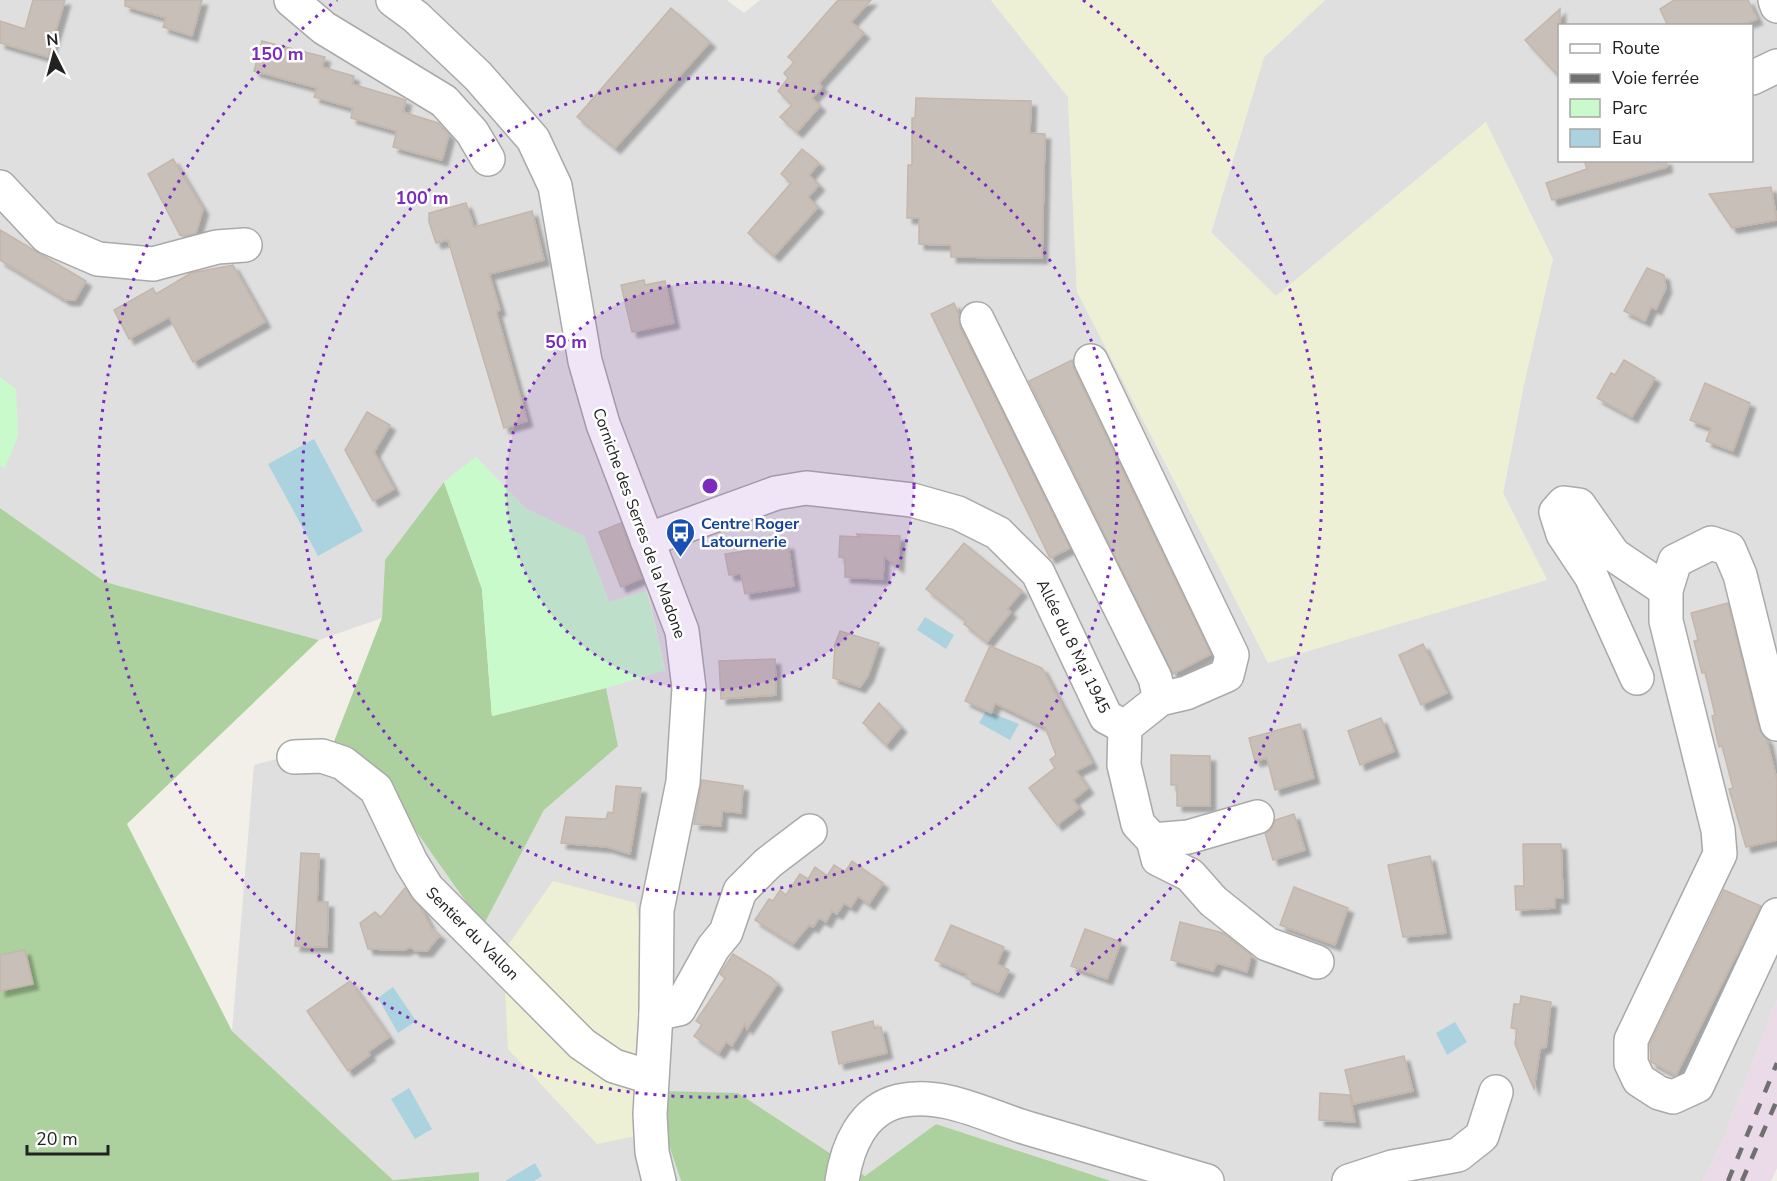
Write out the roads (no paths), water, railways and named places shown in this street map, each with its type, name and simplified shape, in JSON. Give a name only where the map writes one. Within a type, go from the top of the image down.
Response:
[{"type":"street","points":[[291,0],[324,28],[444,101],[472,132],[488,159]]},
{"type":"street","name":"Corniche des Serres de la Madone","points":[[393,0],[416,17],[478,76],[533,140],[550,177],[566,242],[585,361],[603,424],[682,631],[689,688],[683,782],[657,910],[656,1014],[650,1077],[652,1152],[659,1181]]},
{"type":"street","points":[[1775,0],[1777,6]]},
{"type":"street","points":[[1753,78],[1777,66]]},
{"type":"street","points":[[0,187],[47,237],[98,259],[153,264],[217,247],[245,245]]},
{"type":"street","points":[[976,319],[1155,678],[1160,699]]},
{"type":"street","name":"Allée du 8 Mai 1945","points":[[647,540],[776,493],[806,488],[912,500],[958,513],[998,533],[1038,573],[1106,717],[1125,727],[1160,699],[1186,693],[1227,675],[1232,655],[1091,361]]},
{"type":"street","points":[[1637,678],[1591,576],[1563,534],[1556,512],[1564,503],[1579,505],[1614,555],[1666,590]]},
{"type":"street","points":[[1777,724],[1740,575],[1729,549],[1711,543],[1675,561],[1666,590],[1666,621],[1718,830],[1720,855],[1631,1040],[1631,1063],[1639,1080],[1659,1093],[1673,1097],[1697,1086],[1777,915]]},
{"type":"street","points":[[1125,727],[1124,765],[1138,824],[1153,840],[1158,859],[1190,875],[1213,901],[1268,944],[1317,962]]},
{"type":"street","name":"Sentier du Vallon","points":[[294,757],[322,756],[343,763],[376,789],[411,862],[427,888],[582,1044],[614,1066],[650,1077]]},
{"type":"street","points":[[1153,840],[1188,837],[1257,817]]},
{"type":"street","points":[[656,1014],[680,1009],[713,948],[726,932],[740,891],[768,863],[810,831]]},
{"type":"street","points":[[1349,1181],[1392,1167],[1458,1155],[1482,1137],[1496,1092]]},
{"type":"street","points":[[842,1181],[845,1160],[856,1134],[875,1112],[899,1101],[923,1099],[951,1102],[1021,1126],[1207,1181]]},
{"type":"water","points":[[314,439],[363,531],[318,556],[268,464]]},
{"type":"water","points":[[925,617],[954,635],[946,649],[917,630]]},
{"type":"water","points":[[986,711],[1019,724],[1010,740],[979,723]]},
{"type":"water","points":[[393,987],[416,1021],[398,1033],[378,998]]},
{"type":"water","points":[[1455,1022],[1467,1042],[1447,1055],[1436,1033]]},
{"type":"water","points":[[409,1088],[432,1129],[415,1139],[391,1099]]},
{"type":"water","points":[[535,1163],[542,1176],[534,1181],[505,1181]]},
{"type":"railway","points":[[1728,1181],[1777,1063]]},
{"type":"railway","points":[[1742,1181],[1777,1100]]},
{"type":"place","name":"Centre Roger Latournerie","points":[[680,558]]}]
